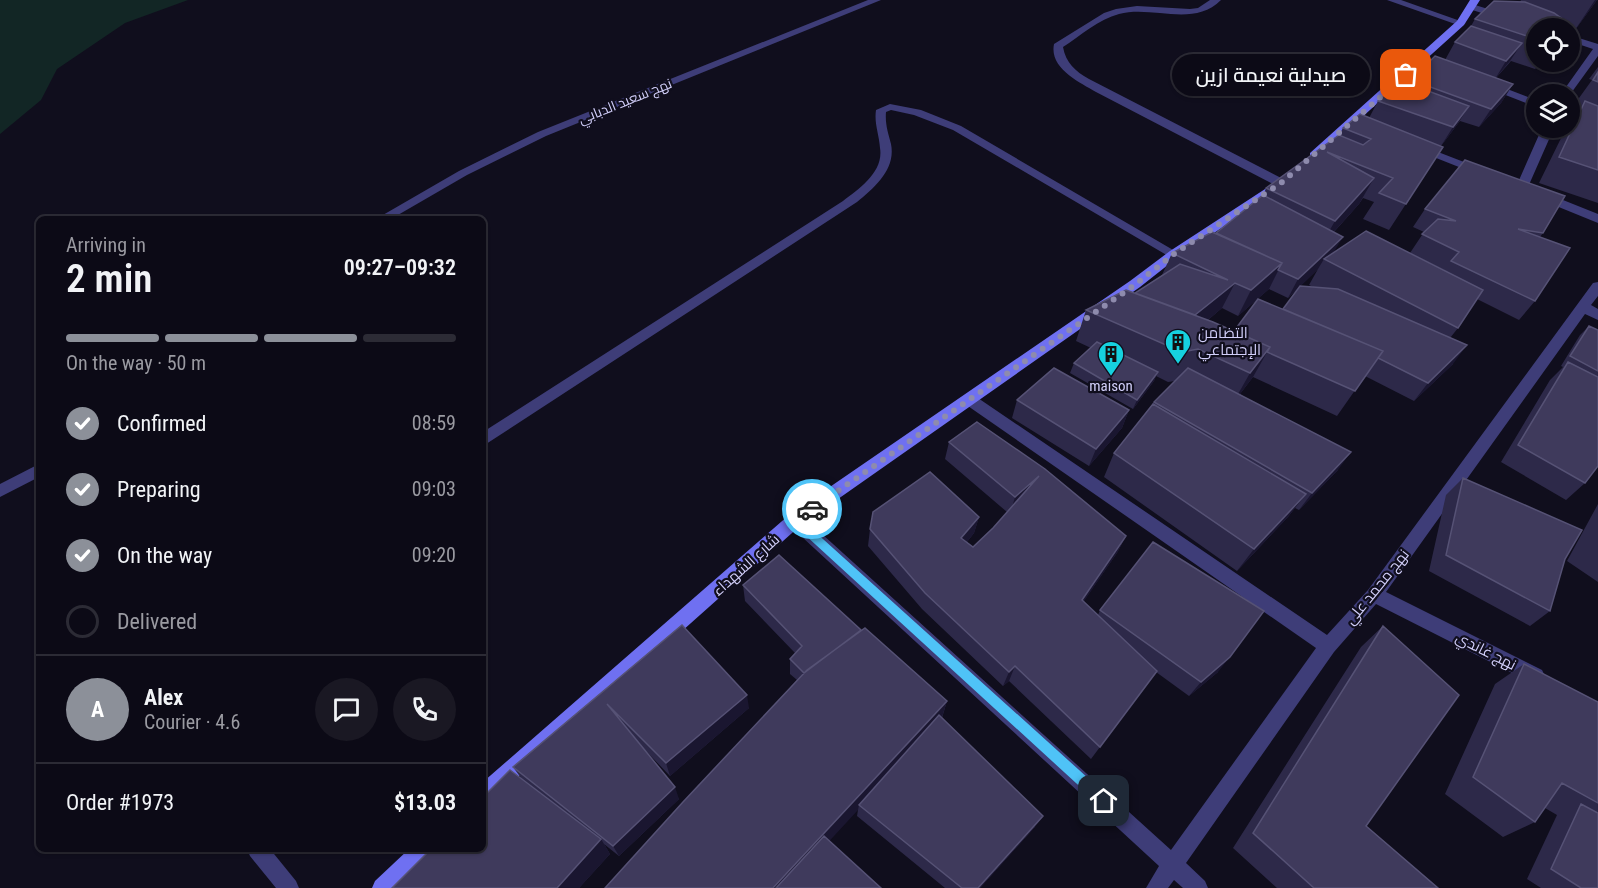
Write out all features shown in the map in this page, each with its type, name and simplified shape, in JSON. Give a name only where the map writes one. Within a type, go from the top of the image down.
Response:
[{"type":"main road","name":"شارع الشهداء","points":[[486,792],[795,520],[1136,284],[1174,254],[1290,175],[1358,124],[1429,61],[1474,4]]},
{"type":"main road","points":[[382,888],[421,852]]},
{"type":"street","points":[[842,0],[861,5]]},
{"type":"street","name":"نهج سعيد الدبابي","points":[[387,216],[463,173],[542,134],[876,0]]},
{"type":"street","points":[[1216,0],[1200,10],[1190,12],[1137,9],[1107,15],[1058,46],[1059,59],[1073,73],[1100,90],[1290,175]]},
{"type":"street","points":[[1392,0],[1461,23]]},
{"type":"street","points":[[1474,4],[1526,23]]},
{"type":"street","points":[[1573,84],[1598,48],[1580,42]]},
{"type":"street","points":[[1475,79],[1526,100]]},
{"type":"street","points":[[486,438],[837,211],[865,189],[886,159],[887,149],[878,124],[881,110],[890,107],[917,112],[957,128],[1174,254]]},
{"type":"street","points":[[1580,120],[1598,126]]},
{"type":"street","points":[[1543,138],[1517,185],[1598,219]]},
{"type":"street","points":[[1405,143],[1490,175]]},
{"type":"street","name":"نهج محمد علي","points":[[1156,888],[1328,646],[1374,595],[1591,311],[1598,286]]},
{"type":"street","points":[[970,400],[1328,646]]},
{"type":"street","points":[[0,491],[36,472]]},
{"type":"street","points":[[795,520],[1198,888]]},
{"type":"street","name":"نهج غاندي","points":[[1374,595],[1555,686]]},
{"type":"street","points":[[259,852],[289,888]]},
{"type":"green space","points":[[0,0],[188,0],[125,23],[57,69],[41,100],[0,134]]},
{"type":"building","points":[[1494,1],[1525,2],[1561,18],[1526,18],[1526,36],[1475,19]]},
{"type":"building","points":[[1471,26],[1522,43],[1506,61],[1455,42]]},
{"type":"building","points":[[1435,56],[1513,84],[1491,109],[1411,80]]},
{"type":"building","points":[[1598,72],[1598,82],[1593,80]]},
{"type":"building","points":[[1401,81],[1469,106],[1453,127],[1378,101]]},
{"type":"building","points":[[1585,101],[1598,106],[1598,170],[1559,157],[1568,138],[1580,138],[1580,112]]},
{"type":"building","points":[[1360,114],[1443,147],[1406,204],[1379,193],[1393,178],[1327,152],[1374,178],[1335,221],[1266,188],[1339,135],[1363,145],[1371,139],[1343,128]]},
{"type":"building","points":[[1465,160],[1565,196],[1543,233],[1518,229],[1570,248],[1535,301],[1451,261],[1459,252],[1422,234],[1438,219],[1456,221],[1425,209]]},
{"type":"building","points":[[1263,195],[1343,237],[1298,279],[1278,270],[1282,263],[1216,233]]},
{"type":"building","points":[[1366,231],[1483,290],[1458,328],[1324,259]]},
{"type":"building","points":[[1212,232],[1282,263],[1251,290],[1235,283],[1195,315],[1135,293],[1180,264],[1228,280],[1172,253]]},
{"type":"building","points":[[1300,286],[1338,289],[1467,345],[1428,383],[1378,358],[1383,351],[1283,309]]},
{"type":"building","points":[[1126,290],[1213,322],[1270,347],[1250,373],[1198,349],[1182,352],[1086,310]]},
{"type":"building","points":[[1258,299],[1383,351],[1355,391],[1267,352],[1270,347],[1234,331]]},
{"type":"building","points":[[1589,326],[1598,330],[1598,371],[1570,356]]},
{"type":"building","name":"maison","points":[[1097,342],[1158,372],[1137,400],[1074,363]]},
{"type":"building","points":[[1568,362],[1598,377],[1598,466],[1585,483],[1518,445]]},
{"type":"building","points":[[1054,368],[1129,410],[1096,449],[1017,400]]},
{"type":"building","points":[[1188,368],[1351,452],[1312,493],[1154,402]]},
{"type":"building","points":[[1153,404],[1306,494],[1254,549],[1114,453]]},
{"type":"building","points":[[977,422],[1045,469],[1126,536],[1082,600],[1157,671],[1100,747],[1015,666],[1009,672],[925,593],[870,529],[873,512],[930,472],[979,517],[961,538],[973,547],[993,528],[1039,476],[1015,497],[949,442]]},
{"type":"building","points":[[1463,478],[1582,530],[1565,559],[1550,611],[1446,555]]},
{"type":"building","points":[[1153,542],[1264,611],[1230,657],[1201,682],[1100,610]]},
{"type":"building","points":[[779,555],[861,630],[804,673],[790,659],[802,646],[743,585]]},
{"type":"building","points":[[682,625],[747,695],[666,763],[607,704],[675,787],[613,846],[513,767]]},
{"type":"building","points":[[1383,626],[1459,695],[1366,826],[1438,888],[1314,888],[1253,833]]},
{"type":"building","points":[[865,628],[947,701],[773,888],[605,888],[807,670]]},
{"type":"building","points":[[1524,664],[1598,702],[1598,803],[1562,783],[1535,822],[1473,777]]},
{"type":"building","points":[[939,715],[1043,816],[978,888],[962,888],[859,805]]},
{"type":"building","points":[[510,770],[601,839],[557,888],[392,888],[428,852],[486,852],[486,794]]},
{"type":"building","points":[[1581,804],[1598,813],[1598,888],[1581,888],[1551,869]]},
{"type":"building","points":[[824,836],[881,888],[776,888]]},
{"type":"way so far","points":[[812,509],[1136,284],[1174,254],[1281,183],[1406,75]]},
{"type":"place","name":"صيدلية نعيمة ازين","points":[[1406,75]]},
{"type":"place","name":"التضامن الإجتماعي","points":[[1178,365]]},
{"type":"place","name":"maison","points":[[1111,377]]},
{"type":"route","points":[[812,509],[795,520],[1104,801]]}]
